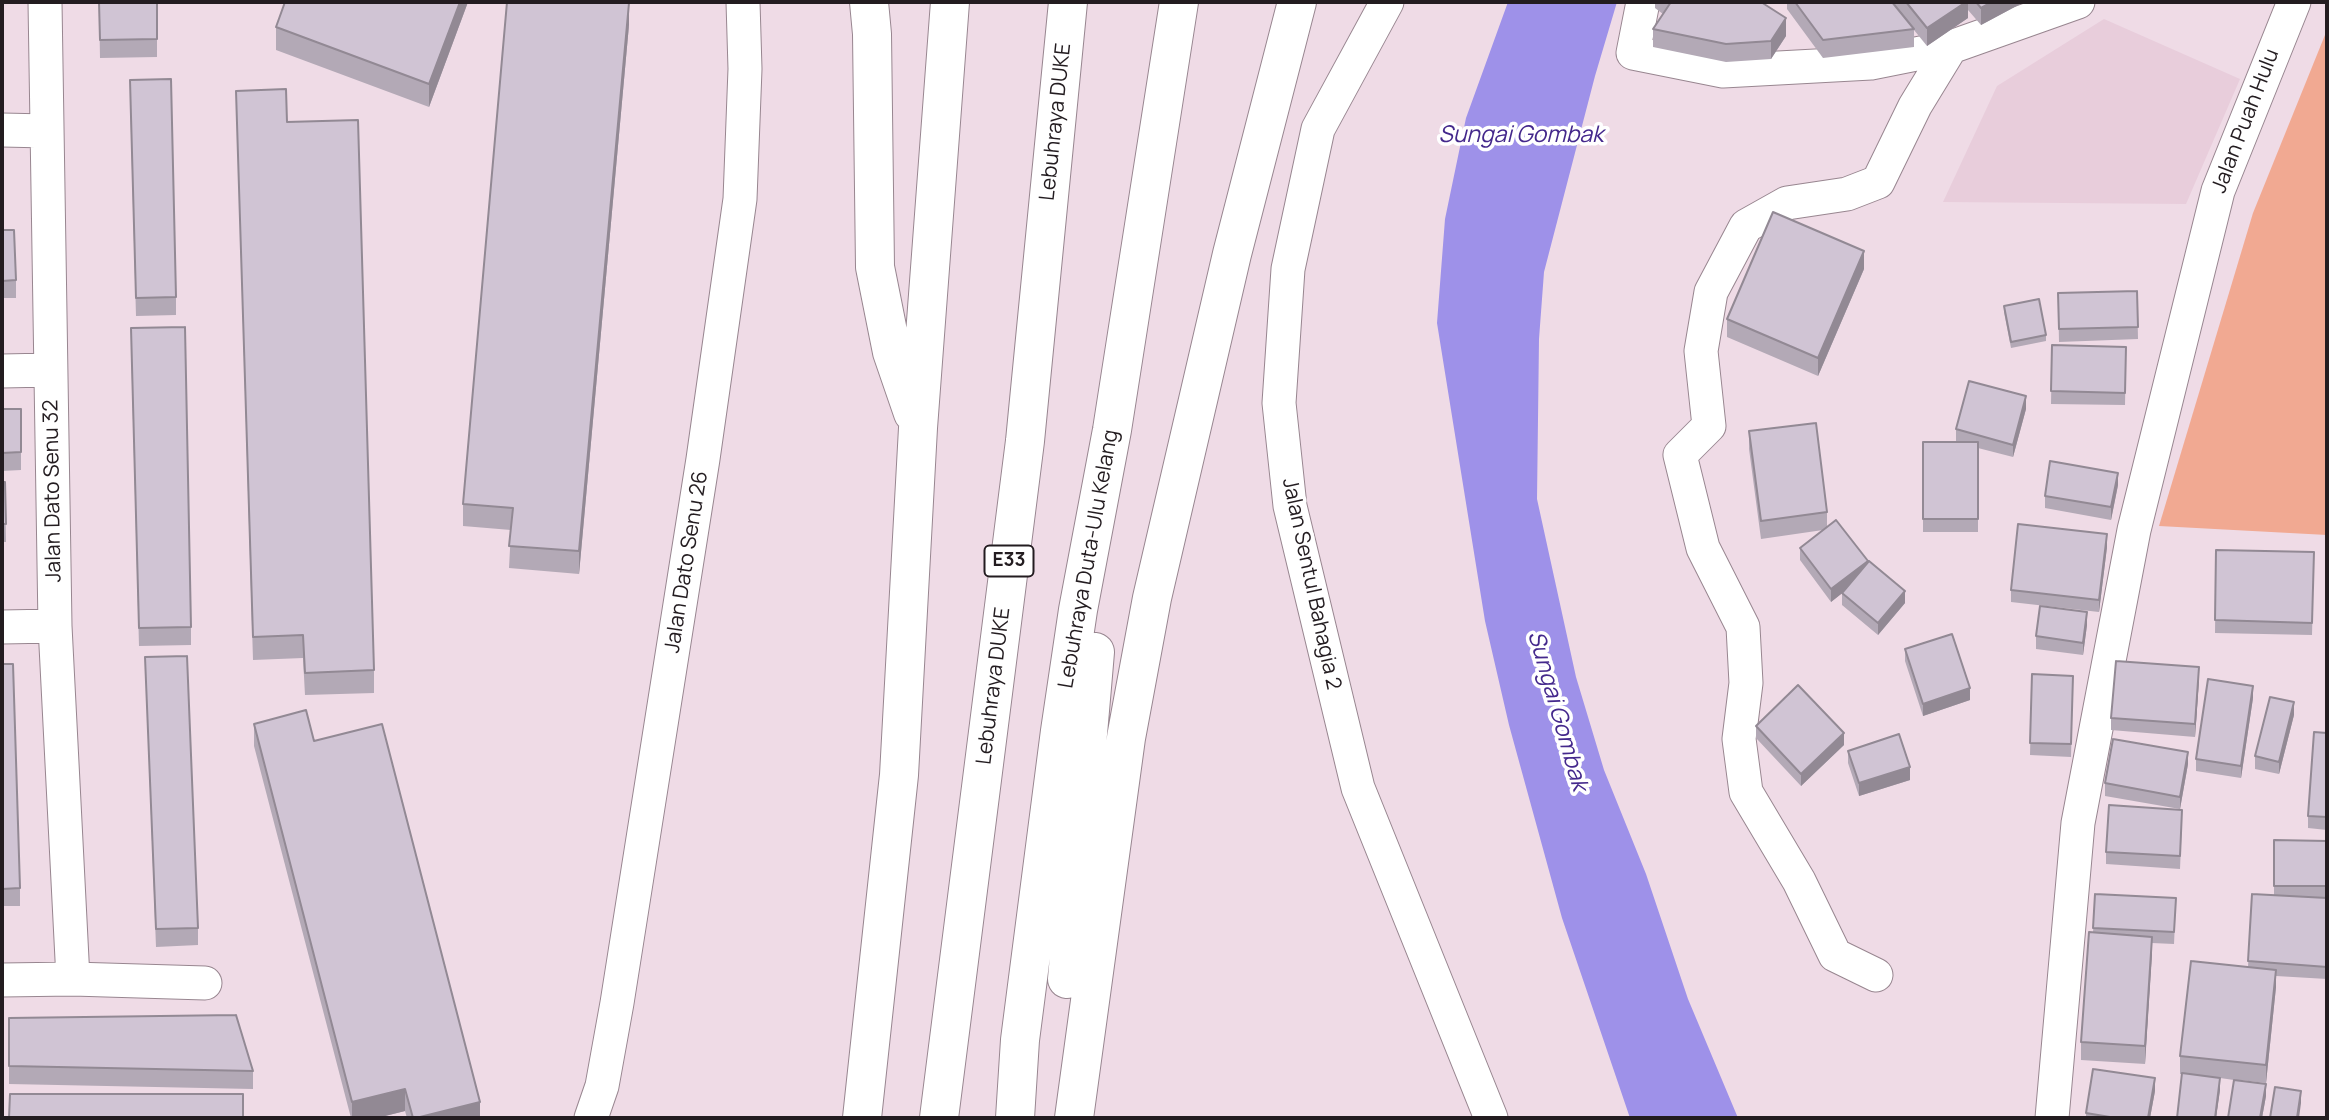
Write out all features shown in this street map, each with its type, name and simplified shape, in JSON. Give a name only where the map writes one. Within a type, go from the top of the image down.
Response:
[{"type":"highway","points":[[869,2],[872,34],[875,267],[892,352],[918,428]]},
{"type":"highway","points":[[862,1118],[899,775],[918,428],[950,2]]},
{"type":"highway","name":"Lebuhraya DUKE","points":[[939,1118],[1023,455],[1068,2]]},
{"type":"highway","name":"Lebuhraya Duta-Ulu Kelang","points":[[1074,733],[1112,430],[1179,2]]},
{"type":"highway","points":[[1074,1118],[1126,738],[1152,598],[1232,254],[1297,2]]},
{"type":"highway","points":[[1015,1118],[1020,1040],[1074,733]]},
{"type":"highway","points":[[1057,1118],[1074,733]]},
{"type":"street","name":"Jalan Dato Senu 32","points":[[45,2],[55,626],[73,979]]},
{"type":"street","name":"Jalan Dato Senu 26","points":[[591,1118],[602,1086],[617,1003],[703,459],[740,199],[745,69],[743,2]]},
{"type":"street","name":"Jalan Sentul Bahagia 2","points":[[1387,2],[1318,129],[1288,269],[1279,403],[1290,506],[1358,788],[1491,1118]]},
{"type":"street","points":[[1643,2],[1633,53],[1723,71],[1871,63],[1951,47],[2078,2]]},
{"type":"street","name":"Jalan Puah Hulu","points":[[2052,1118],[2078,823],[2134,530],[2218,191],[2294,2]]},
{"type":"street","points":[[1876,975],[1835,955],[1799,881],[1746,792],[1739,739],[1746,683],[1743,628],[1703,548],[1680,455],[1709,426],[1701,351],[1710,292],[1746,226],[1787,203],[1847,194],[1878,181],[1915,106],[1951,47]]},
{"type":"street","points":[[2,130],[47,131]]},
{"type":"street","points":[[2,370],[50,370]]},
{"type":"street","points":[[2,627],[55,626]]},
{"type":"street","points":[[2,980],[205,983]]},
{"type":"shaded area","points":[[2104,19],[2240,79],[2186,204],[1943,202],[1997,86]]},
{"type":"shaded area","points":[[2327,30],[2327,535],[2159,526],[2253,213]]},
{"type":"water","name":"Sungai Gombak","points":[[1508,2],[1617,2],[1544,272],[1539,339],[1537,499],[1576,677],[1604,770],[1646,874],[1688,999],[1738,1118],[1630,1118],[1562,918],[1509,725],[1485,621],[1437,323],[1445,219],[1466,118]]},
{"type":"building","points":[[99,2],[157,2],[157,39],[100,40]]},
{"type":"building","points":[[285,2],[460,2],[429,84],[276,27]]},
{"type":"building","points":[[507,2],[629,3],[579,551],[509,546],[513,508],[463,504]]},
{"type":"building","points":[[1671,2],[1761,2],[1786,18],[1771,41],[1726,44],[1653,29]]},
{"type":"building","points":[[1795,2],[1892,2],[1914,29],[1823,40]]},
{"type":"building","points":[[1906,2],[1966,2],[1927,28]]},
{"type":"building","points":[[1976,2],[1992,2],[1981,8]]},
{"type":"building","points":[[171,79],[176,297],[136,298],[130,80]]},
{"type":"building","points":[[286,89],[287,122],[358,120],[374,670],[305,673],[303,635],[253,637],[236,91]]},
{"type":"building","points":[[1773,212],[1864,251],[1818,358],[1727,319]]},
{"type":"building","points":[[2,230],[14,230],[16,280],[2,281]]},
{"type":"building","points":[[2137,291],[2138,327],[2059,329],[2058,293]]},
{"type":"building","points":[[2039,299],[2046,335],[2011,342],[2004,306]]},
{"type":"building","points":[[185,327],[191,627],[139,628],[131,328]]},
{"type":"building","points":[[2052,345],[2126,347],[2125,393],[2051,391]]},
{"type":"building","points":[[1969,381],[2026,396],[2013,445],[1956,429]]},
{"type":"building","points":[[2,409],[21,409],[21,452],[2,453]]},
{"type":"building","points":[[1816,423],[1827,512],[1761,521],[1749,431]]},
{"type":"building","points":[[1923,442],[1978,442],[1978,519],[1923,519]]},
{"type":"building","points":[[2050,461],[2118,473],[2111,507],[2045,496]]},
{"type":"building","points":[[2,482],[5,482],[6,524],[2,524]]},
{"type":"building","points":[[1836,520],[1868,561],[1831,589],[1800,548]]},
{"type":"building","points":[[2018,524],[2107,534],[2099,600],[2011,590]]},
{"type":"building","points":[[2216,550],[2314,552],[2312,623],[2215,620]]},
{"type":"building","points":[[1869,561],[1905,591],[1878,623],[1842,593]]},
{"type":"building","points":[[2040,606],[2087,612],[2083,643],[2036,636]]},
{"type":"building","points":[[1952,634],[1970,688],[1923,704],[1905,649]]},
{"type":"building","points":[[187,656],[198,928],[156,929],[145,657]]},
{"type":"building","points":[[2116,661],[2199,667],[2195,724],[2111,718]]},
{"type":"building","points":[[2,664],[13,664],[20,888],[2,889]]},
{"type":"building","points":[[2032,674],[2073,676],[2071,744],[2030,743]]},
{"type":"building","points":[[2208,679],[2253,686],[2241,766],[2196,759]]},
{"type":"building","points":[[1798,685],[1844,733],[1801,774],[1756,726]]},
{"type":"building","points":[[2270,697],[2294,702],[2279,762],[2255,756]]},
{"type":"building","points":[[306,710],[314,741],[382,724],[480,1102],[413,1118],[405,1089],[352,1102],[254,724]]},
{"type":"building","points":[[2314,732],[2327,733],[2327,817],[2308,816]]},
{"type":"building","points":[[1899,734],[1910,767],[1859,783],[1848,751]]},
{"type":"building","points":[[2113,739],[2188,752],[2180,797],[2105,783]]},
{"type":"building","points":[[2109,805],[2182,810],[2180,856],[2106,852]]},
{"type":"building","points":[[2274,840],[2327,841],[2327,886],[2274,886]]},
{"type":"building","points":[[2095,894],[2176,898],[2174,932],[2093,928]]},
{"type":"building","points":[[2252,894],[2327,898],[2327,967],[2248,961]]},
{"type":"building","points":[[2089,932],[2152,937],[2145,1046],[2081,1042]]},
{"type":"building","points":[[2191,961],[2276,970],[2266,1065],[2180,1056]]},
{"type":"building","points":[[236,1015],[253,1071],[9,1066],[9,1018]]},
{"type":"building","points":[[2093,1069],[2155,1078],[2148,1118],[2116,1118],[2086,1113]]},
{"type":"building","points":[[2182,1073],[2220,1078],[2215,1118],[2177,1118]]},
{"type":"building","points":[[2234,1080],[2266,1084],[2260,1118],[2228,1118]]},
{"type":"building","points":[[2275,1087],[2301,1091],[2297,1118],[2270,1118]]},
{"type":"building","points":[[10,1094],[243,1094],[243,1118],[9,1118]]}]
